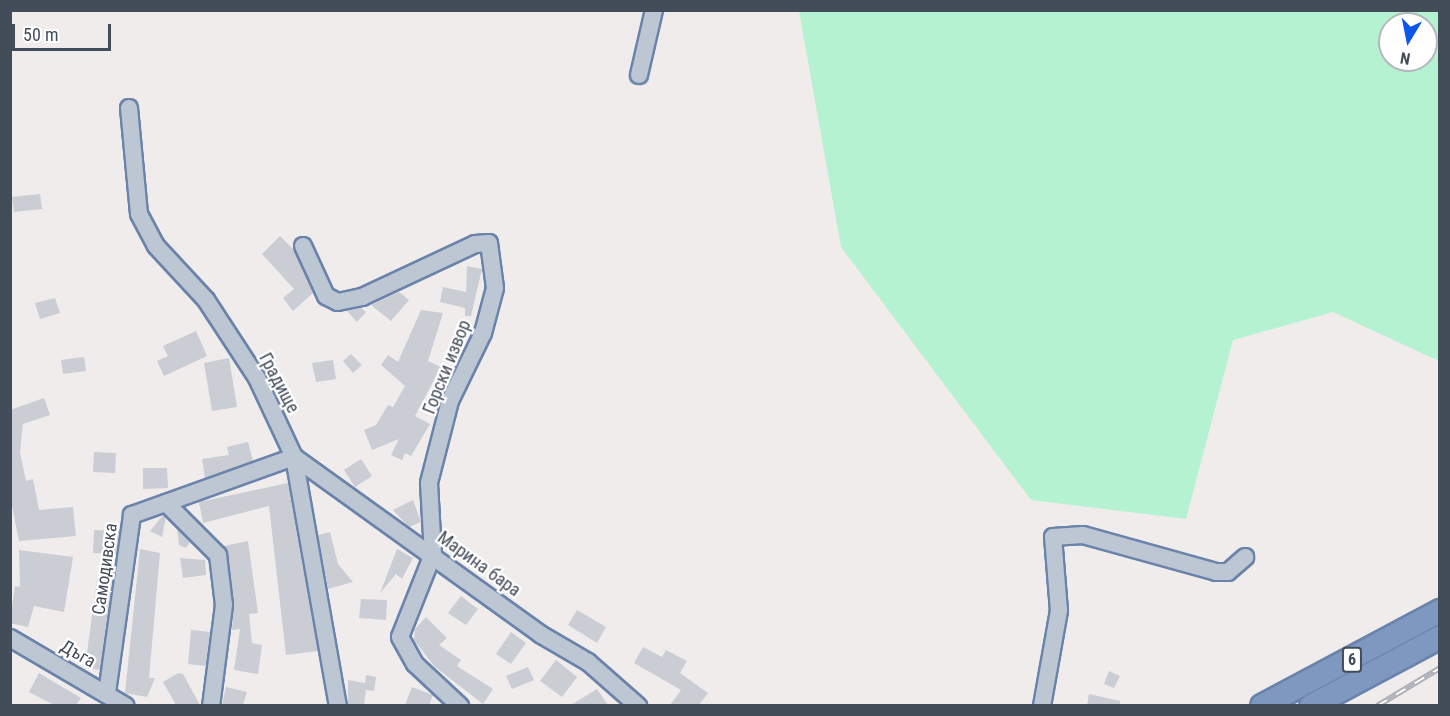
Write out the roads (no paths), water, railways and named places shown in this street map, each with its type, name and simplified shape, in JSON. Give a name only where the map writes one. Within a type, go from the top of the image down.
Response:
[{"type":"highway","name":"6","points":[[1262,705],[1440,611]]},
{"type":"highway","name":"6","points":[[1311,705],[1440,637]]},
{"type":"street","points":[[639,75],[654,10]]},
{"type":"street","name":"Градище","points":[[129,108],[139,214],[156,246],[206,300],[257,378],[294,457],[338,705]]},
{"type":"street","name":"Горски извор","points":[[303,246],[326,296],[338,302],[362,297],[475,244],[489,243],[495,288],[483,333],[450,401],[429,483],[433,554],[400,637],[415,664],[460,705]]},
{"type":"street","name":"Самодивска","points":[[107,693],[132,515],[294,457]]},
{"type":"street","name":"Марина бара","points":[[294,457],[433,554],[540,634],[588,662],[638,705]]},
{"type":"street","points":[[166,503],[218,555],[224,604],[211,705]]},
{"type":"street","points":[[1042,705],[1059,611],[1053,537],[1083,535],[1216,572],[1228,572],[1245,557]]},
{"type":"street","name":"Дъга","points":[[10,638],[126,705]]},
{"type":"railway","points":[[1377,706],[1440,668]]}]
